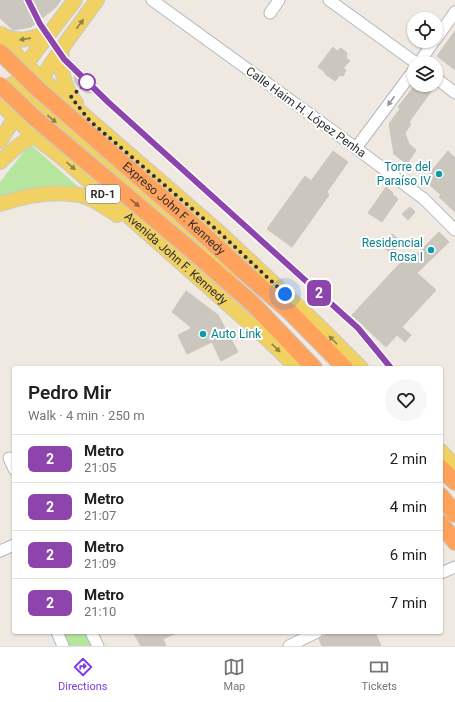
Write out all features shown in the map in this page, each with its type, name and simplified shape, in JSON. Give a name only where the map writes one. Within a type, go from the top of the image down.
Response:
[{"type":"highway","name":"Expreso John F. Kennedy","points":[[0,52],[39,90],[179,212],[290,312],[343,366]]},
{"type":"highway","name":"Expreso John F. Kennedy","points":[[6,85],[48,129],[254,305],[312,366]]},
{"type":"highway","points":[[448,463],[455,482]]},
{"type":"highway","points":[[443,499],[455,514]]},
{"type":"highway","points":[[443,526],[455,542]]},
{"type":"main road","points":[[0,100],[6,85],[25,64],[76,0]]},
{"type":"main road","points":[[0,141],[62,48],[97,0]]},
{"type":"main road","points":[[0,35],[10,39],[26,40],[50,32]]},
{"type":"main road","points":[[0,35],[25,64],[41,79],[218,231],[316,323],[359,366]]},
{"type":"main road","points":[[62,48],[60,61],[65,86],[71,97],[90,121]]},
{"type":"main road","points":[[6,85],[28,99],[206,249],[254,305]]},
{"type":"main road","name":"Avenida John F. Kennedy","points":[[0,103],[34,136],[66,161],[265,337],[292,365]]},
{"type":"main road","points":[[0,162],[16,147],[34,136],[55,134],[80,142]]},
{"type":"main road","points":[[0,204],[23,197],[47,194],[79,195],[90,199],[106,208],[141,233],[205,285]]},
{"type":"street","name":"Calle Haim H. López Penha","points":[[152,0],[424,199],[455,230]]},
{"type":"street","points":[[270,14],[279,0]]},
{"type":"street","points":[[329,0],[407,56]]},
{"type":"street","points":[[443,29],[455,12]]},
{"type":"street","points":[[356,148],[407,79]]},
{"type":"street","points":[[443,84],[455,93]]},
{"type":"street","points":[[9,458],[12,465]]},
{"type":"street","points":[[0,551],[12,546]]},
{"type":"street","points":[[443,572],[455,567]]},
{"type":"street","points":[[58,634],[64,646]]},
{"type":"street","points":[[92,634],[98,646]]},
{"type":"street","points":[[289,646],[313,634]]},
{"type":"green space","points":[[30,144],[84,192],[0,199],[0,182]]},
{"type":"green space","points":[[61,634],[88,634],[94,646],[67,646]]},
{"type":"building","points":[[0,0],[61,0],[56,7],[31,27],[13,30],[0,18]]},
{"type":"building","points":[[455,31],[455,70],[443,61],[443,56],[437,56]]},
{"type":"building","points":[[333,47],[337,51],[341,48],[347,53],[346,58],[350,61],[343,68],[346,70],[343,76],[340,75],[335,81],[318,67]]},
{"type":"building","points":[[82,72],[90,75],[96,83],[97,88],[93,93],[87,93],[80,89],[75,83],[74,76],[77,73]]},
{"type":"building","points":[[410,92],[431,92],[409,122],[411,124],[405,133],[409,144],[416,150],[407,164],[394,154],[389,124],[400,109],[398,107]]},
{"type":"building","points":[[333,151],[348,162],[327,192],[329,195],[292,247],[267,229],[305,176],[311,181]]},
{"type":"building","points":[[448,151],[455,158],[455,212],[439,197],[441,195],[424,180]]},
{"type":"building","points":[[386,187],[398,199],[382,222],[368,213]]},
{"type":"building","points":[[410,207],[415,212],[408,220],[402,214]]},
{"type":"building","points":[[439,232],[449,242],[417,273],[436,290],[402,327],[411,335],[405,342],[397,335],[386,347],[352,315],[403,260],[407,264]]},
{"type":"building","points":[[392,234],[402,242],[392,254],[382,246]]},
{"type":"building","points":[[186,291],[218,315],[238,352],[221,361],[212,342],[187,354],[178,335],[192,328],[172,312]]},
{"type":"building","points":[[134,634],[174,634],[163,639],[166,646],[141,646]]},
{"type":"building","points":[[327,634],[376,634],[381,646],[322,646],[319,639]]},
{"type":"metro line","name":"2","points":[[28,0],[40,24],[64,59],[108,102],[358,328],[389,366]]},
{"type":"place","name":"Torre del Paraíso IV","points":[[439,174]]},
{"type":"place","name":"Residencial Rosa I","points":[[431,250]]},
{"type":"place","name":"Auto Link","points":[[203,334]]},
{"type":"route","points":[[87,82],[71,97],[90,121],[218,231],[285,294]]}]
